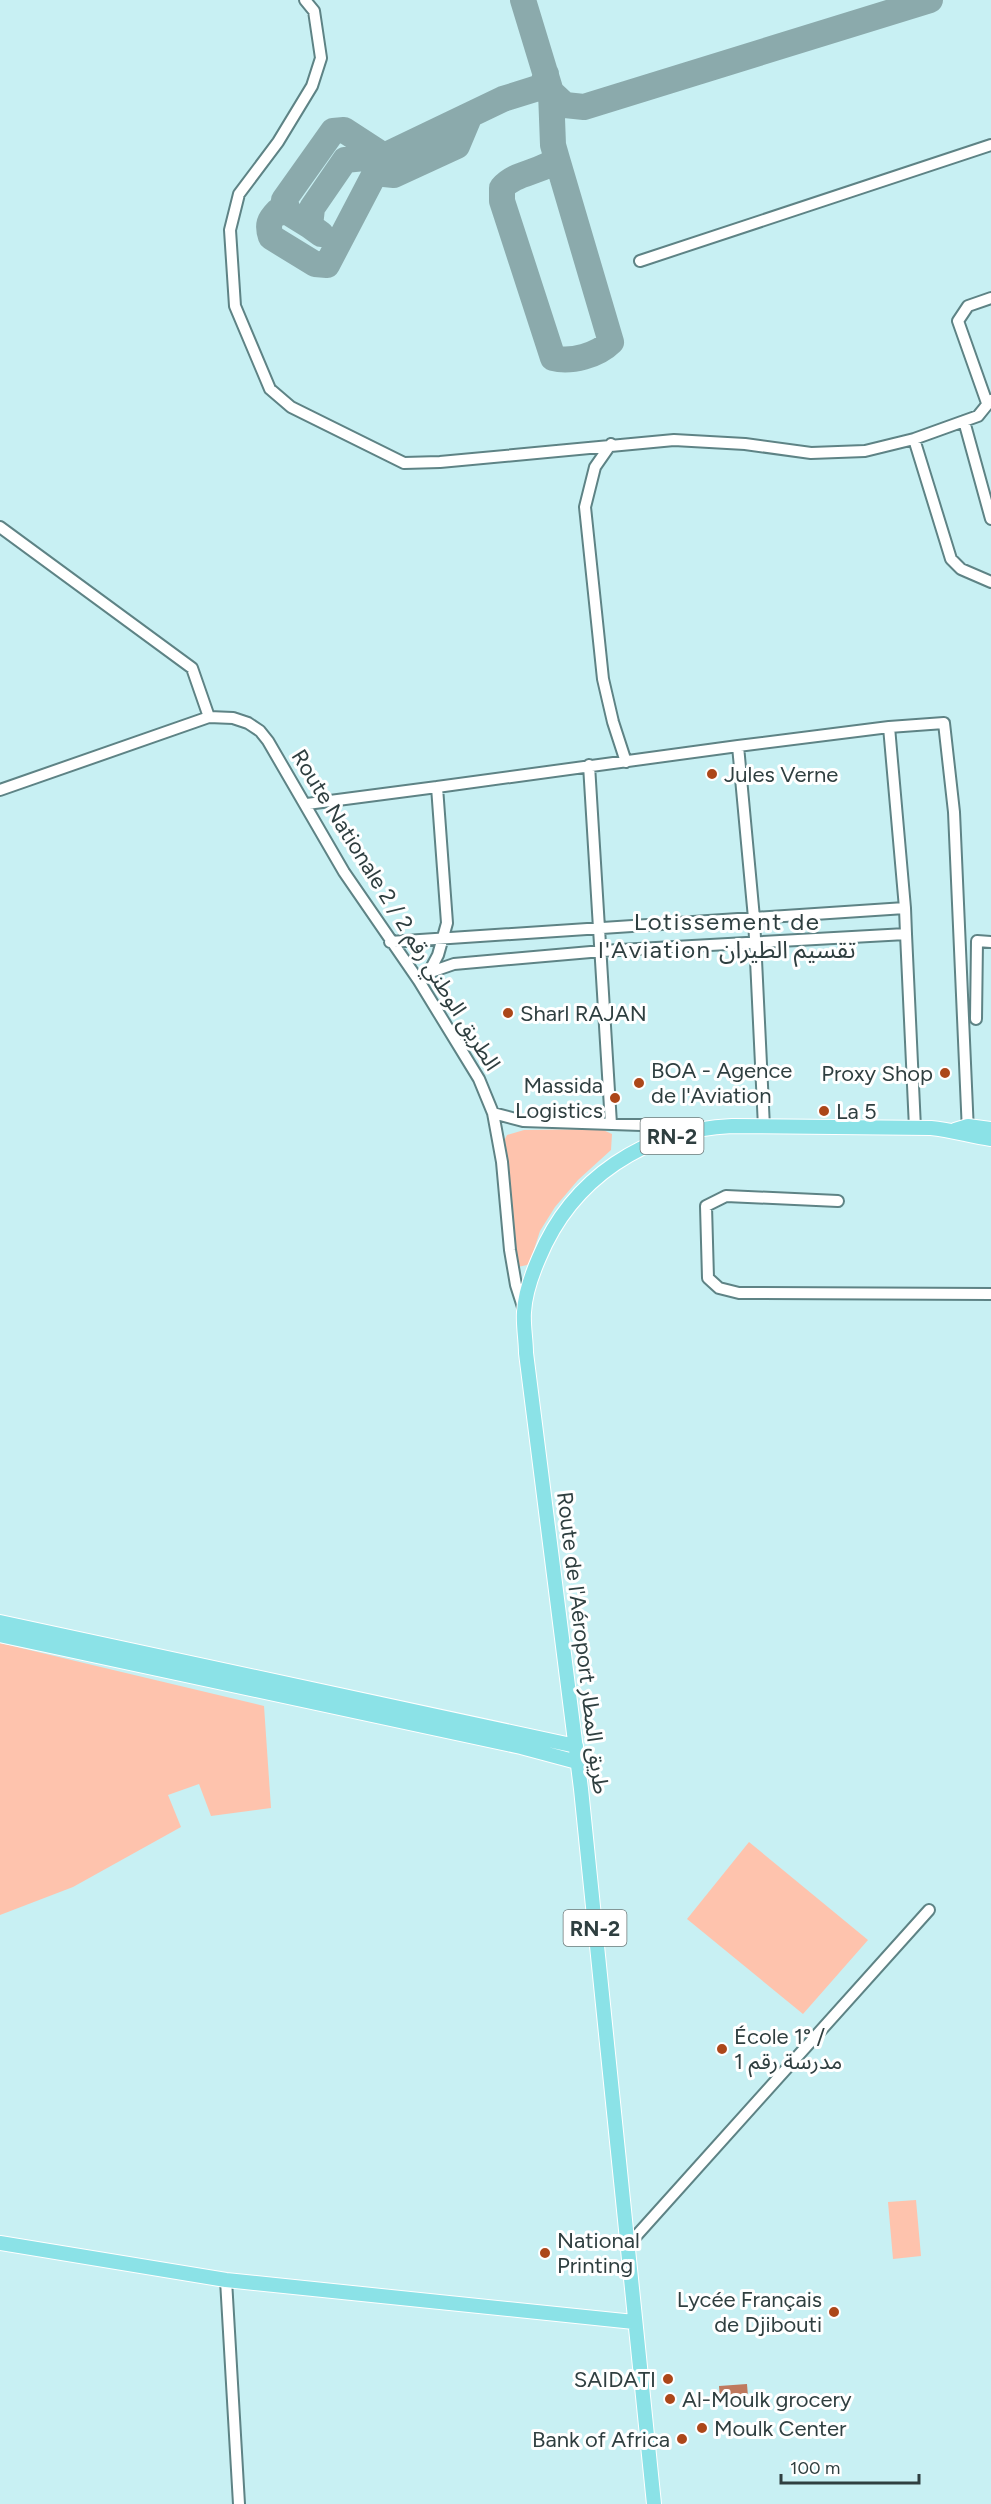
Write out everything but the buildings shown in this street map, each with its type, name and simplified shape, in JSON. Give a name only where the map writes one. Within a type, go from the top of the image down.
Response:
[{"type":"main road","name":"Route de l'Aéroport طريق المطار","points":[[654,2504],[576,1746],[526,1353],[524,1311],[534,1270],[544,1245],[573,1199],[612,1164],[636,1149],[660,1139],[708,1127],[991,1130]]},
{"type":"main road","name":"Route de l'Aéroport طريق المطار","points":[[964,1131],[991,1139]]},
{"type":"main road","points":[[0,1622],[577,1762]]},
{"type":"main road","points":[[0,1635],[576,1746]]},
{"type":"main road","points":[[0,2243],[226,2280],[634,2322]]},
{"type":"street","points":[[305,0],[314,11],[320,36],[321,58],[315,76],[278,142],[239,194],[230,230],[235,306],[270,389],[291,407],[377,452],[404,463],[440,462],[610,444],[674,440],[745,444],[811,453],[866,450],[914,439],[978,416],[989,401],[958,321],[968,306],[991,298]]},
{"type":"street","points":[[639,261],[991,145]]},
{"type":"street","points":[[964,421],[991,519]]},
{"type":"street","points":[[914,439],[951,559],[961,569],[991,582]]},
{"type":"street","points":[[610,444],[595,467],[585,507],[603,679],[613,722],[626,762]]},
{"type":"street","points":[[0,528],[192,668],[209,717],[0,790]]},
{"type":"street","name":"Route Nationale 2 / الطريق الوطني رقم 2","points":[[209,717],[233,718],[260,731],[307,804],[344,872],[419,981],[479,1079],[493,1113],[502,1162],[510,1250],[516,1285],[524,1311]]},
{"type":"street","points":[[307,804],[738,746],[889,727],[944,723],[954,812],[964,1131]]},
{"type":"street","points":[[889,727],[906,934],[915,1128]]},
{"type":"street","points":[[738,746],[754,918],[764,1127]]},
{"type":"street","points":[[589,765],[611,1124]]},
{"type":"street","points":[[419,981],[429,972],[445,937],[447,923],[437,786]]},
{"type":"street","points":[[390,942],[904,908]]},
{"type":"street","points":[[429,972],[454,964],[602,951],[906,934]]},
{"type":"street","points":[[976,1019],[977,941],[991,942]]},
{"type":"street","points":[[493,1113],[523,1121],[708,1127]]},
{"type":"street","points":[[838,1201],[726,1196],[706,1206],[708,1278],[719,1288],[739,1293],[991,1294]]},
{"type":"street","points":[[628,2245],[928,1910]]},
{"type":"street","points":[[226,2280],[239,2504]]},
{"type":"shaded area","points":[[601,1129],[612,1134],[611,1150],[578,1180],[555,1207],[540,1231],[530,1262],[518,1267],[511,1245],[505,1139],[507,1135],[524,1130]]},
{"type":"shaded area","points":[[0,1643],[264,1706],[271,1808],[211,1816],[199,1784],[168,1795],[181,1827],[73,1887],[0,1915]]},
{"type":"shaded area","points":[[749,1842],[868,1940],[803,2014],[687,1919]]},
{"type":"shaded area","points":[[916,2200],[921,2256],[893,2259],[888,2202]]},
{"type":"shaded area","points":[[747,2384],[748,2397],[720,2399],[719,2386]]},
{"type":"taxiway","points":[[523,0],[551,92],[553,145],[611,342],[599,351],[576,359],[553,358],[502,201],[502,188],[507,183],[551,164],[557,159]]},
{"type":"taxiway","points":[[551,92],[565,105],[584,107],[930,0]]},
{"type":"taxiway","points":[[289,213],[278,211],[273,217],[269,226],[271,237],[315,264],[327,265],[384,156],[503,99],[538,88],[543,84],[546,74]]},
{"type":"taxiway","points":[[381,162],[384,174],[394,175],[457,146],[470,115]]},
{"type":"taxiway","points":[[310,226],[289,213],[284,200],[333,131],[344,130],[384,156]]},
{"type":"taxiway","points":[[321,234],[310,226],[312,208],[345,160],[384,156]]},
{"type":"place","name":"Jules Verne","points":[[712,774]]},
{"type":"place","name":"Sharl RAJAN","points":[[508,1013]]},
{"type":"place","name":"Proxy Shop","points":[[945,1073]]},
{"type":"place","name":"BOA - Agence de l'Aviation","points":[[639,1083]]},
{"type":"place","name":"Massida Logistics","points":[[615,1098]]},
{"type":"place","name":"La 5","points":[[824,1111]]},
{"type":"place","name":"École 1° / مدرسة رقم 1","points":[[722,2049]]},
{"type":"place","name":"National Printing","points":[[545,2253]]},
{"type":"place","name":"Lycée Français de Djibouti","points":[[834,2312]]},
{"type":"place","name":"SAIDATI","points":[[668,2379]]},
{"type":"place","name":"Al-Moulk grocery","points":[[670,2399]]},
{"type":"place","name":"Moulk Center","points":[[702,2428]]},
{"type":"place","name":"Bank of Africa","points":[[682,2439]]},
{"type":"district","name":"Lotissement de l'Aviation تقسيم الطيران","points":[[727,935]]}]
